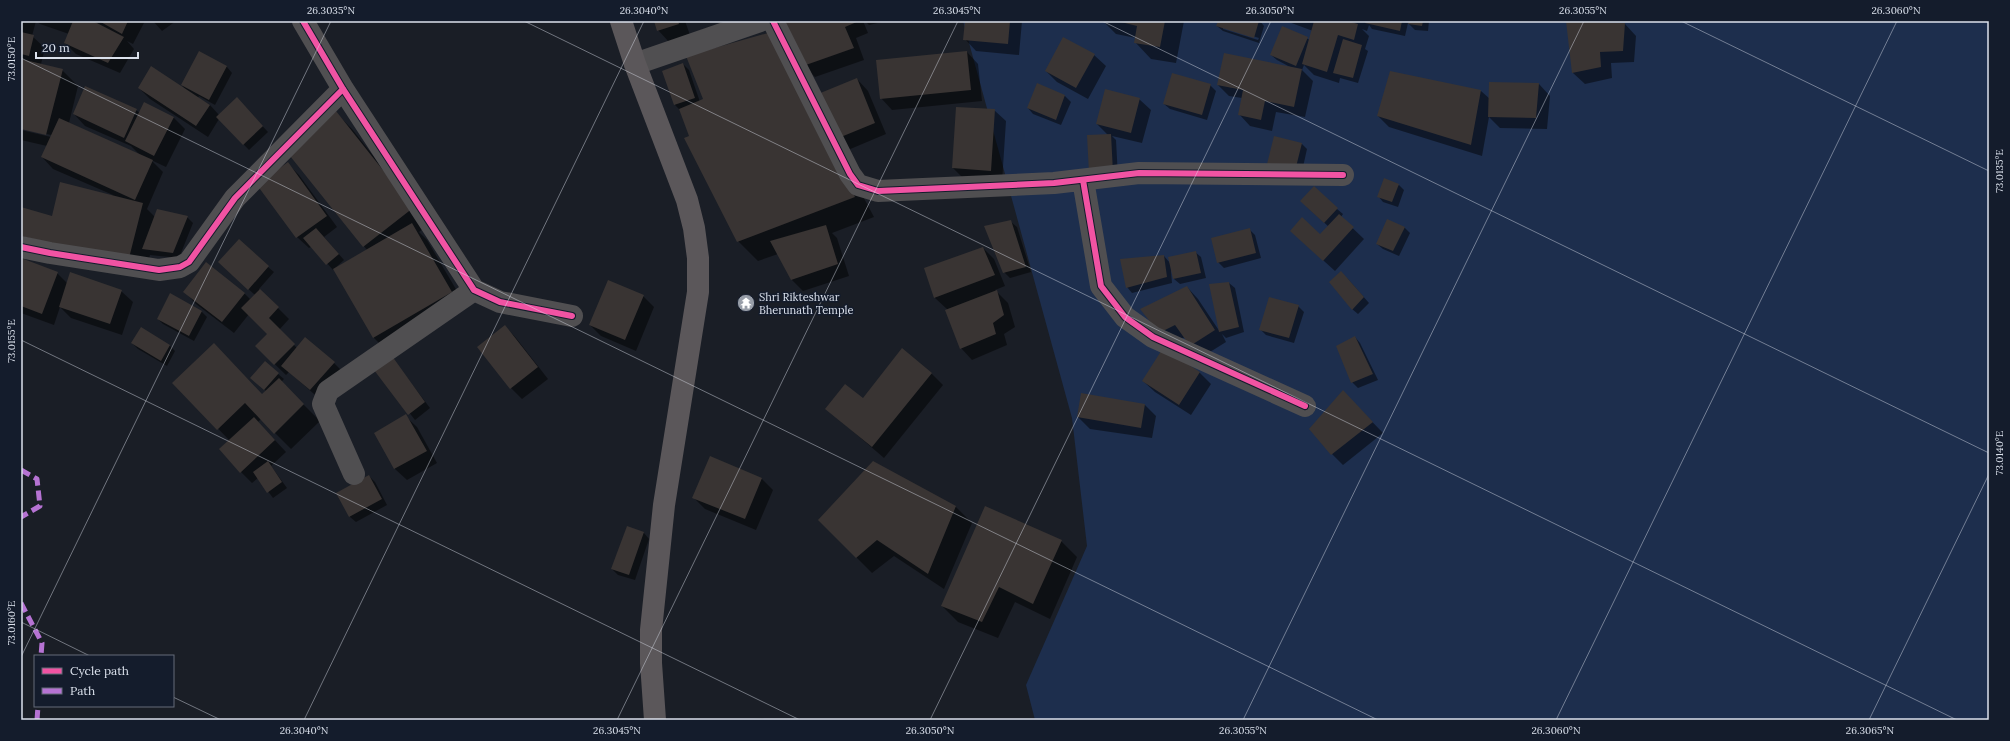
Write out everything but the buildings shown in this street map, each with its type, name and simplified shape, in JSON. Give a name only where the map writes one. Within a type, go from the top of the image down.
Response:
[{"type":"main road","points":[[621,21],[635,64],[687,200],[694,228],[698,258],[698,292],[664,505],[651,630],[651,663],[655,720]]},
{"type":"street","points":[[303,21],[343,89],[474,290],[500,302],[572,316]]},
{"type":"street","points":[[635,64],[760,21]]},
{"type":"street","points":[[773,21],[850,174],[858,185],[878,191],[1082,180],[1139,173],[1344,175]]},
{"type":"street","points":[[21,247],[159,270],[180,267],[189,262],[235,198],[343,89]]},
{"type":"street","points":[[1082,180],[1101,286],[1125,317],[1153,337],[1305,406]]},
{"type":"street","points":[[354,474],[324,404],[328,392],[474,290]]},
{"type":"shaded area","points":[[963,21],[1989,21],[1989,720],[1035,720],[1026,685],[1087,546],[1072,418]]},
{"type":"marked path","points":[[21,470],[37,479],[40,506],[21,517]]},
{"type":"marked path","points":[[21,603],[42,643],[41,655]]},
{"type":"marked path","points":[[37,720],[38,707]]},
{"type":"cycle path","points":[[303,21],[343,89],[474,290],[500,302],[572,316]]},
{"type":"cycle path","points":[[773,21],[850,174],[858,185],[878,191],[1054,183],[1139,173],[1343,175]]},
{"type":"cycle path","points":[[21,247],[159,270],[180,267],[189,262],[235,198],[343,89]]},
{"type":"cycle path","points":[[1083,180],[1101,286],[1125,317],[1153,337],[1305,406]]},
{"type":"place","name":"Shri Rikteshwar Bherunath Temple","points":[[746,303]]}]
